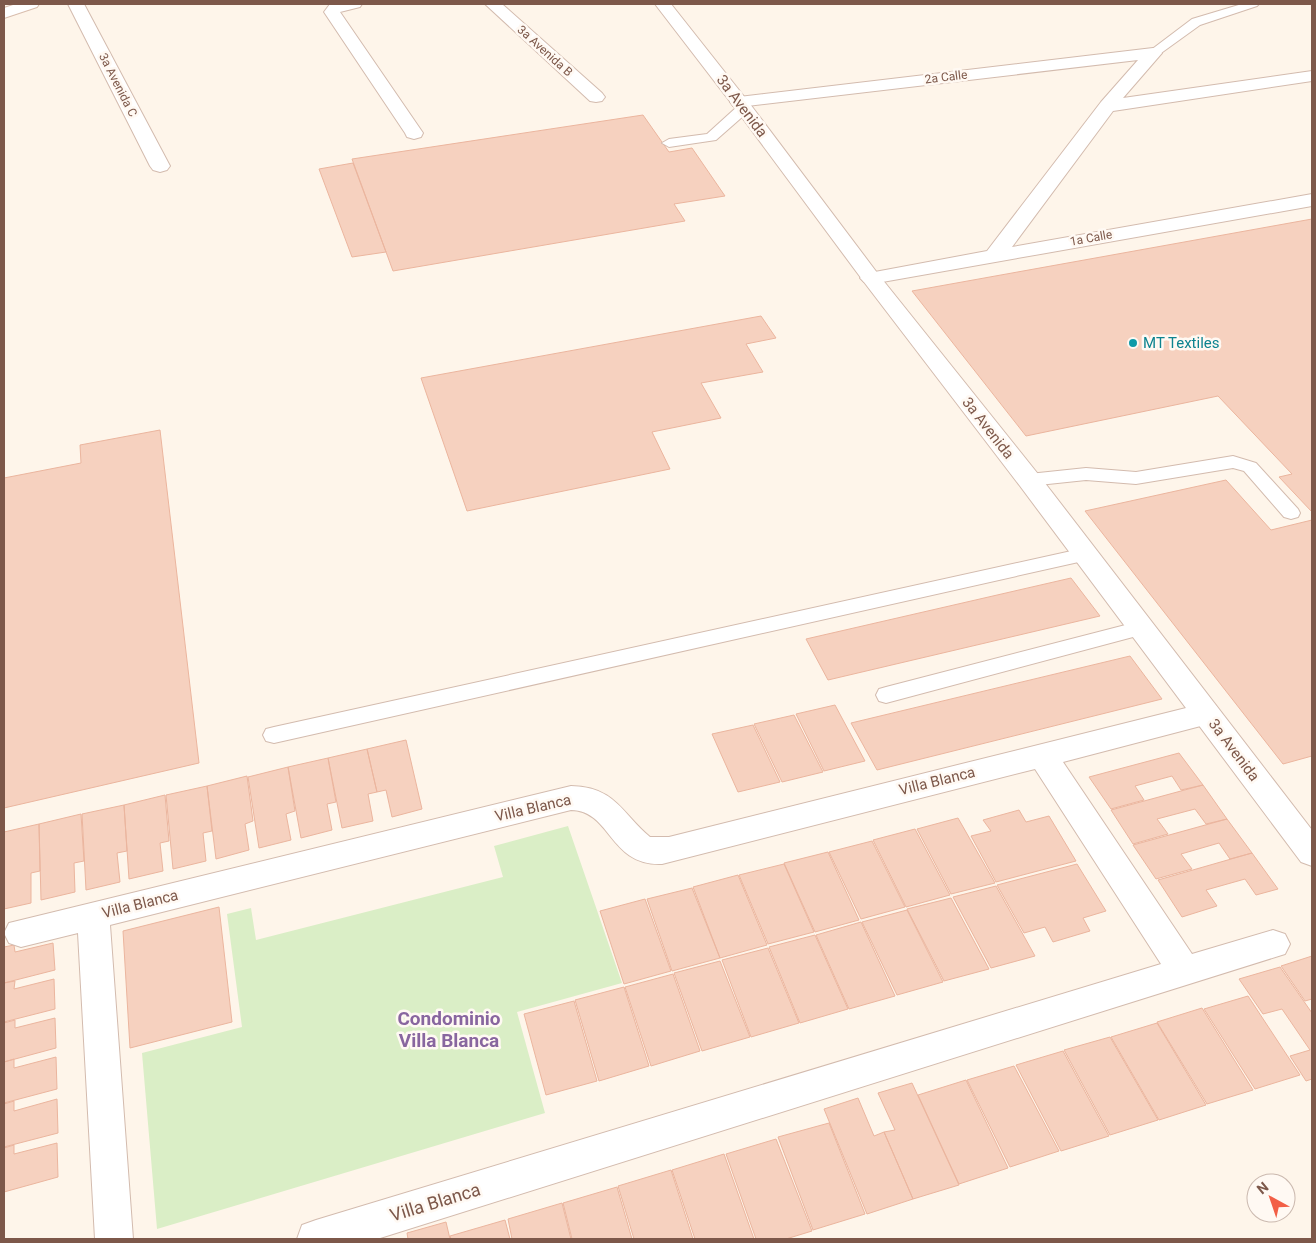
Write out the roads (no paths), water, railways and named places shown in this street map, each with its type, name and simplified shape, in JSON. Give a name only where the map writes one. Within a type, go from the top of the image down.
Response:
[{"type":"street","points":[[4,13],[31,4]]},
{"type":"street","name":"3a Avenida C","points":[[76,4],[160,166]]},
{"type":"street","points":[[354,4],[336,7],[332,12],[414,133]]},
{"type":"street","name":"3a Avenida B","points":[[493,4],[596,97]]},
{"type":"street","name":"3a Avenida","points":[[662,4],[741,105],[871,278],[1029,480],[1312,853]]},
{"type":"street","points":[[995,255],[1107,106],[1153,52]]},
{"type":"street","name":"2a Calle","points":[[741,105],[1153,52]]},
{"type":"street","points":[[1107,106],[1312,76]]},
{"type":"street","name":"1a Calle","points":[[871,278],[1312,200]]},
{"type":"street","name":"Villa Blanca","points":[[21,933],[571,798],[586,799],[599,804],[612,815],[638,846],[650,851],[662,851],[1206,714]]},
{"type":"street","points":[[1042,755],[1184,970]]},
{"type":"street","name":"Villa Blanca","points":[[93,915],[114,1239]]},
{"type":"street","name":"Villa Blanca","points":[[316,1239],[1273,944]]},
{"type":"lane","points":[[1153,52],[1196,22],[1253,4]]},
{"type":"lane","points":[[669,143],[711,137],[741,105]]},
{"type":"lane","points":[[1029,480],[1086,474],[1136,478],[1234,462],[1250,467],[1292,513]]},
{"type":"lane","points":[[274,735],[1085,554]]},
{"type":"lane","points":[[886,695],[1141,628]]},
{"type":"place","name":"MT Textiles","points":[[1133,343]]},
{"type":"district","name":"Condominio Villa Blanca","points":[[449,1029]]}]
